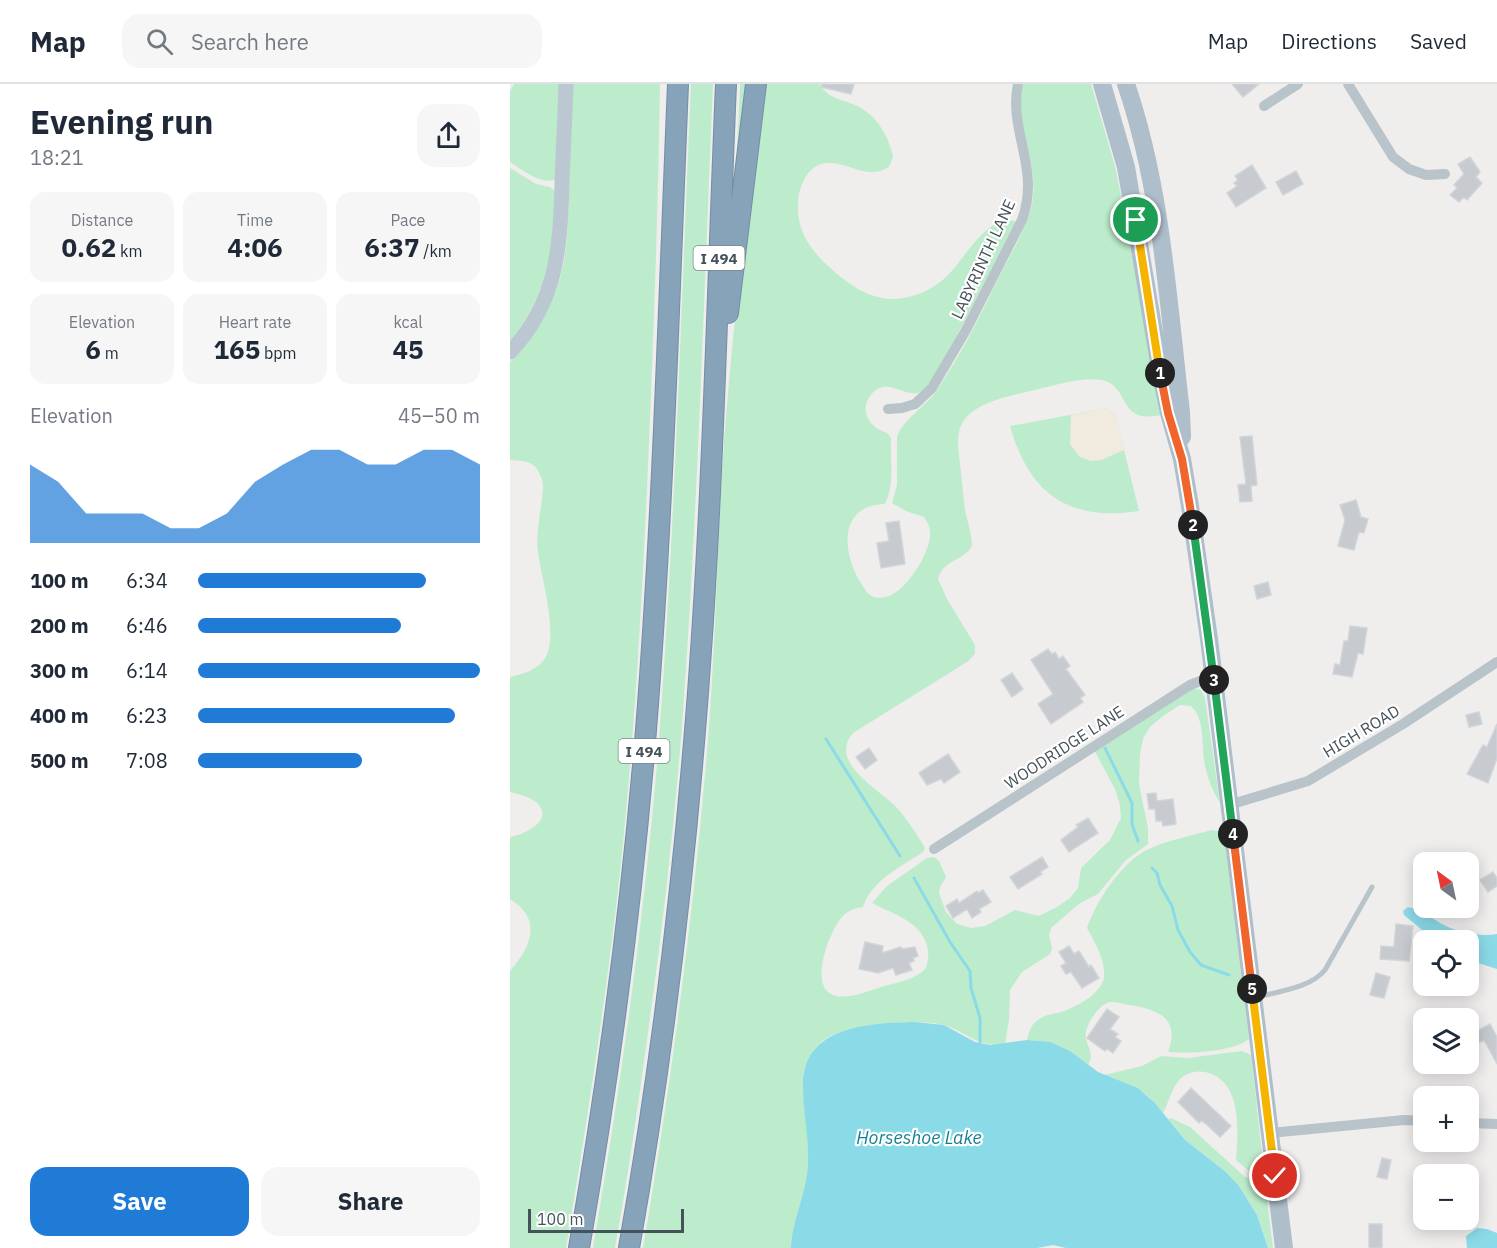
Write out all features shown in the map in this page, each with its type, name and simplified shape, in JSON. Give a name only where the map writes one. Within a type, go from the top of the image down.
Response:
[{"type":"highway","points":[[669,84],[671,250]]},
{"type":"highway","name":"I 494","points":[[579,1248],[599,1129],[626,940],[642,776],[656,575],[678,84]]},
{"type":"highway","name":"I 494","points":[[629,1248],[660,1046],[685,838],[698,694],[726,84]]},
{"type":"highway","points":[[711,432],[756,84]]},
{"type":"main road","points":[[1102,84],[1126,167],[1168,413],[1182,459],[1200,570],[1284,1248]]},
{"type":"main road","points":[[1126,84],[1146,154],[1158,224],[1181,412],[1182,459]]},
{"type":"street","points":[[510,351],[526,333],[541,309],[556,266],[560,236],[566,84]]},
{"type":"street","name":"LABYRINTH LANE","points":[[888,409],[915,404],[932,388],[961,339],[1022,220],[1029,186],[1017,113],[1018,84]]},
{"type":"street","points":[[1264,106],[1298,84]]},
{"type":"street","points":[[1348,84],[1393,157],[1409,169],[1426,175],[1445,174]]},
{"type":"street","name":"HIGH ROAD","points":[[1229,805],[1308,781],[1403,724],[1497,662]]},
{"type":"street","name":"WOODRIDGE LANE","points":[[934,849],[1190,685],[1214,676]]},
{"type":"street","points":[[1270,1133],[1413,1121]]},
{"type":"street","points":[[1479,1123],[1497,1124]]},
{"type":"lane","points":[[1253,998],[1295,987],[1318,978],[1325,970],[1372,886]]},
{"type":"green space","points":[[514,84],[559,84],[555,180],[537,178],[510,162],[510,91]]},
{"type":"green space","points":[[573,84],[660,84],[653,337],[641,602],[630,772],[619,884],[585,1133],[566,1248],[510,1248],[510,971],[528,943],[530,924],[527,915],[510,899],[510,837],[535,826],[540,821],[542,810],[534,801],[510,792],[510,677],[528,672],[543,661],[548,651],[550,624],[537,543],[543,483],[532,464],[510,460],[510,362],[541,321],[555,293],[563,268],[568,229]]},
{"type":"green space","points":[[691,84],[713,84],[697,477],[680,752],[659,953],[620,1221],[615,1248],[593,1248],[631,1001],[658,753],[673,502]]},
{"type":"green space","points":[[740,84],[749,84],[740,153],[737,153]]},
{"type":"green space","points":[[762,84],[820,84],[831,96],[855,105],[869,114],[885,134],[893,157],[889,167],[881,171],[867,172],[839,164],[823,164],[810,171],[805,178],[798,201],[798,216],[802,229],[815,253],[847,282],[868,294],[891,299],[921,293],[947,276],[986,231],[1005,221],[1016,221],[962,326],[928,385],[916,393],[883,387],[877,389],[867,401],[866,413],[871,423],[891,438],[891,480],[885,504],[870,506],[859,512],[848,531],[849,556],[853,568],[869,594],[882,598],[896,592],[914,573],[927,549],[930,533],[924,517],[892,503],[897,485],[897,437],[908,420],[935,393],[953,364],[1029,215],[1033,198],[1033,181],[1022,116],[1023,84],[1091,84],[1116,170],[1161,415],[1148,417],[1139,415],[1127,406],[1115,387],[1108,382],[1092,379],[990,402],[979,407],[963,422],[959,432],[958,448],[965,510],[972,546],[964,555],[948,564],[938,579],[947,599],[975,645],[975,654],[967,662],[853,733],[847,744],[847,755],[852,766],[860,776],[898,809],[925,848],[923,852],[880,882],[873,889],[863,907],[848,912],[838,923],[824,957],[822,981],[826,990],[833,995],[844,997],[856,995],[909,979],[925,969],[928,949],[919,930],[905,919],[872,903],[887,886],[927,858],[934,857],[939,861],[946,877],[939,893],[946,912],[957,924],[971,928],[985,926],[1015,910],[1039,916],[1070,898],[1078,888],[1081,868],[1110,840],[1121,818],[1115,789],[1094,750],[1193,688],[1201,690],[1205,698],[1220,803],[1205,766],[1199,719],[1191,706],[1180,705],[1150,727],[1143,739],[1139,784],[1148,828],[1148,844],[1126,860],[1098,894],[1080,903],[1051,928],[1050,954],[1022,972],[1010,990],[1005,1044],[995,1045],[978,1041],[940,1024],[914,1022],[880,1024],[847,1030],[824,1040],[810,1056],[803,1075],[808,1167],[791,1248],[643,1248],[672,1063],[695,876],[710,712],[722,469],[729,386]]},
{"type":"green space","points":[[510,168],[536,184],[550,187],[555,191],[553,233],[541,288],[523,323],[510,341]]},
{"type":"green space","points":[[1107,408],[1115,413],[1139,511],[1092,512],[1072,507],[1055,498],[1028,470],[1010,426]]},
{"type":"green space","points":[[1211,830],[1224,832],[1249,1039],[1233,1047],[1222,1049],[1187,1053],[1168,1052],[1171,1031],[1164,1017],[1149,1009],[1113,1002],[1106,1003],[1099,1009],[1087,1027],[1086,1039],[1091,1055],[1088,1065],[1059,1047],[1027,1040],[1031,1029],[1044,1016],[1077,1005],[1097,991],[1101,985],[1104,978],[1102,960],[1087,928],[1104,894],[1120,872],[1129,862],[1149,849]]},
{"type":"green space","points":[[1242,1051],[1251,1055],[1264,1171],[1258,1174],[1249,1171],[1236,1160],[1236,1109],[1226,1085],[1217,1077],[1198,1071],[1182,1077],[1174,1087],[1163,1113],[1138,1088],[1104,1075],[1142,1066],[1161,1056],[1188,1058]]},
{"type":"green space","points":[[1171,1118],[1190,1127],[1245,1177],[1265,1184],[1273,1248],[1268,1248],[1257,1215],[1239,1186],[1226,1172],[1185,1140],[1168,1119]]},
{"type":"sand","points":[[1107,408],[1115,413],[1124,450],[1101,460],[1091,461],[1080,457],[1070,444],[1071,415]]},
{"type":"water","points":[[1408,907],[1413,908],[1413,918],[1431,918],[1456,930],[1422,930],[1404,915],[1403,911]]},
{"type":"water","points":[[1497,934],[1497,969],[1479,963],[1479,935]]},
{"type":"water","name":"Horseshoe Lake","points":[[915,1022],[944,1025],[975,1042],[990,1045],[1027,1040],[1050,1042],[1070,1051],[1098,1072],[1138,1088],[1154,1102],[1185,1140],[1226,1172],[1239,1186],[1257,1215],[1268,1248],[1066,1248],[1053,1245],[1037,1248],[791,1248],[807,1174],[808,1144],[803,1086],[806,1066],[814,1051],[826,1040],[841,1032],[878,1024]]},
{"type":"water","points":[[1479,1228],[1487,1229],[1497,1233],[1497,1248],[1467,1248],[1466,1236]]},
{"type":"building","points":[[822,84],[854,84],[851,94],[821,87]]},
{"type":"building","points":[[1232,84],[1259,84],[1243,97]]},
{"type":"building","points":[[1470,157],[1480,172],[1476,177],[1482,183],[1467,200],[1464,197],[1459,202],[1450,195],[1457,188],[1454,185],[1464,174],[1458,164]]},
{"type":"building","points":[[1252,165],[1266,188],[1236,207],[1227,193],[1237,186],[1234,183],[1238,180],[1235,176]]},
{"type":"building","points":[[1296,171],[1303,184],[1283,195],[1276,182]]},
{"type":"building","points":[[1252,436],[1257,485],[1251,486],[1252,501],[1240,502],[1238,485],[1246,484],[1240,437]]},
{"type":"building","points":[[1356,500],[1361,517],[1368,519],[1364,533],[1359,532],[1354,550],[1338,546],[1345,520],[1340,505]]},
{"type":"building","points":[[899,521],[905,564],[881,568],[877,543],[889,541],[886,523]]},
{"type":"building","points":[[1268,582],[1271,595],[1257,599],[1254,586]]},
{"type":"building","points":[[1350,626],[1367,628],[1363,654],[1358,653],[1352,677],[1333,674],[1335,664],[1340,665],[1344,641],[1348,641]]},
{"type":"building","points":[[1048,649],[1052,654],[1055,652],[1059,659],[1063,656],[1070,666],[1066,669],[1085,695],[1080,698],[1083,702],[1051,724],[1038,704],[1053,694],[1031,660]]},
{"type":"building","points":[[1012,673],[1023,689],[1012,697],[1001,680]]},
{"type":"building","points":[[1479,712],[1482,724],[1469,727],[1466,715]]},
{"type":"building","points":[[1497,724],[1497,758],[1488,783],[1467,774],[1483,745],[1487,747]]},
{"type":"building","points":[[869,748],[877,760],[865,769],[856,757]]},
{"type":"building","points":[[948,754],[960,772],[944,783],[941,779],[927,785],[919,773]]},
{"type":"building","points":[[1156,793],[1157,801],[1173,799],[1176,824],[1163,826],[1162,821],[1156,821],[1155,809],[1149,809],[1147,794]]},
{"type":"building","points":[[1088,818],[1098,833],[1069,852],[1061,840],[1078,827],[1076,825]]},
{"type":"building","points":[[1042,857],[1048,867],[1040,872],[1042,874],[1018,889],[1010,877]]},
{"type":"building","points":[[1493,872],[1497,878],[1497,886],[1488,892],[1480,880]]},
{"type":"building","points":[[983,890],[991,902],[979,909],[981,912],[972,918],[967,909],[953,918],[946,906],[957,899],[959,903],[977,891],[978,893]]},
{"type":"building","points":[[1396,924],[1413,926],[1409,961],[1380,959],[1381,946],[1394,947]]},
{"type":"building","points":[[865,942],[883,946],[882,953],[901,947],[902,949],[915,947],[918,956],[909,963],[912,970],[896,975],[893,968],[878,973],[859,969]]},
{"type":"building","points":[[1069,946],[1074,954],[1079,951],[1099,978],[1082,988],[1071,972],[1066,974],[1061,966],[1066,963],[1059,952]]},
{"type":"building","points":[[1376,973],[1390,977],[1384,998],[1370,995]]},
{"type":"building","points":[[1107,1009],[1119,1017],[1110,1029],[1118,1034],[1115,1037],[1121,1041],[1113,1053],[1107,1049],[1105,1051],[1087,1038]]},
{"type":"building","points":[[1490,1024],[1497,1037],[1497,1064],[1484,1040],[1479,1042],[1479,1030]]},
{"type":"building","points":[[1191,1088],[1231,1126],[1220,1137],[1205,1123],[1201,1121],[1199,1123],[1178,1102]]},
{"type":"building","points":[[1382,1158],[1391,1160],[1387,1179],[1377,1177]]},
{"type":"building","points":[[1369,1224],[1382,1224],[1382,1248],[1369,1248]]},
{"type":"waterway","points":[[826,739],[900,856]]},
{"type":"waterway","points":[[1105,748],[1132,803],[1132,824],[1138,841]]},
{"type":"waterway","points":[[1152,868],[1157,873],[1160,885],[1172,906],[1178,930],[1190,952],[1201,965],[1229,975]]},
{"type":"waterway","points":[[914,878],[950,942],[970,971],[971,988],[980,1018],[980,1043]]},
{"type":"route","points":[[1136,220],[1153,333],[1168,413],[1182,459],[1200,570],[1275,1176]]}]
